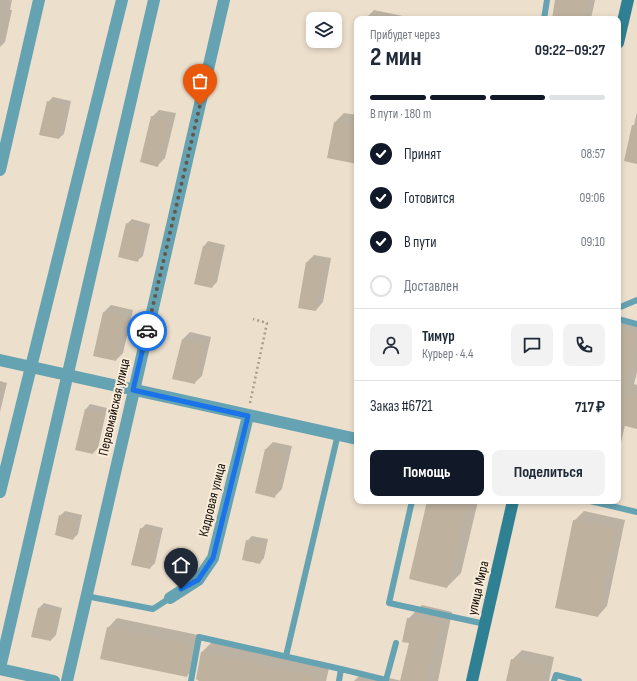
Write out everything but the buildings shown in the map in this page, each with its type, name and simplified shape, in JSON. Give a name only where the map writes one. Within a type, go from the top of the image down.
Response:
[{"type":"main road","points":[[621,30],[628,0]]},
{"type":"main road","name":"улица Мира","points":[[472,681],[511,504]]},
{"type":"street","points":[[0,170],[39,0]]},
{"type":"street","points":[[0,492],[122,0]]},
{"type":"street","points":[[54,681],[0,668],[154,0]]},
{"type":"street","name":"Первомайская улица","points":[[67,681],[224,0]]},
{"type":"street","points":[[0,360],[248,416],[354,437]]},
{"type":"street","name":"Кадровая улица","points":[[170,598],[198,580],[213,558],[248,416]]},
{"type":"lane","points":[[544,16],[547,0]]},
{"type":"lane","points":[[621,307],[637,300]]},
{"type":"lane","points":[[621,320],[637,324]]},
{"type":"lane","points":[[286,656],[338,434]]},
{"type":"lane","points":[[411,504],[389,603],[485,624]]},
{"type":"lane","points":[[603,504],[637,512]]},
{"type":"lane","points":[[86,596],[152,609],[170,598]]},
{"type":"lane","points":[[190,681],[200,637],[386,680],[396,643]]},
{"type":"lane","points":[[339,681],[341,669]]},
{"type":"lane","points":[[554,681],[556,676],[579,681]]},
{"type":"path","points":[[248,416],[267,324],[254,319]]},
{"type":"way so far","points":[[147,331],[200,105]]},
{"type":"route","points":[[147,331],[133,390],[248,416],[213,558],[198,580],[181,589]]}]
